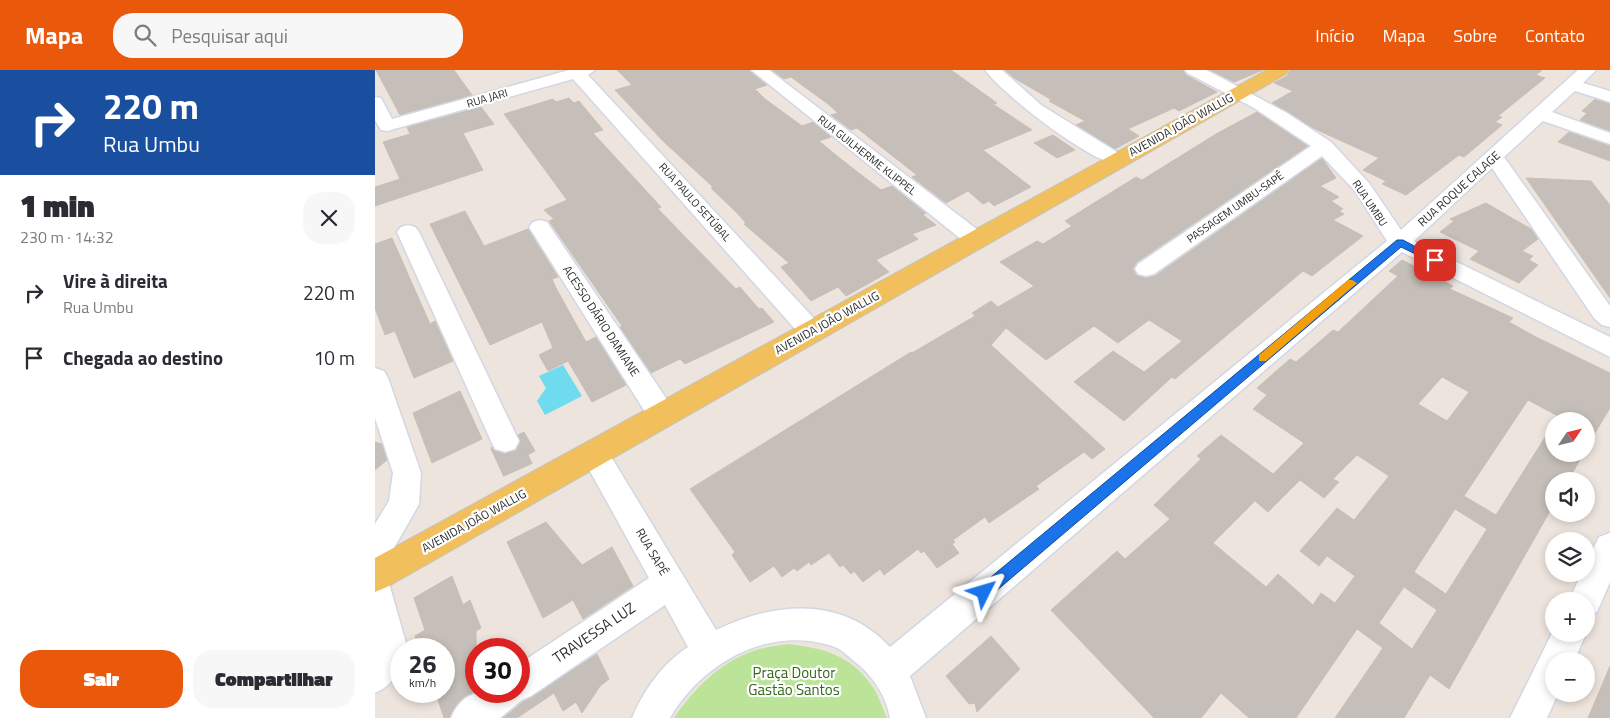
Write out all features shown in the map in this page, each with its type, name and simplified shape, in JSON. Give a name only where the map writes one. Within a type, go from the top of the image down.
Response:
[{"type":"main road","name":"AVENIDA JOÃO WALLIG","points":[[375,576],[526,487],[595,453],[662,416],[1279,70]]},
{"type":"street","name":"RUA GUILHERME KLIPPEL","points":[[759,70],[975,239]]},
{"type":"street","points":[[993,70],[1034,106],[1083,141],[1118,161]]},
{"type":"street","name":"RUA UMBU","points":[[1193,70],[1281,114],[1324,146],[1357,182],[1390,232],[1400,242],[1610,348]]},
{"type":"street","name":"RUA ROQUE CALAGE","points":[[889,671],[1400,242],[1494,156],[1549,117],[1573,85],[1588,70]]},
{"type":"street","name":"RUA JARI","points":[[375,102],[387,126],[582,71]]},
{"type":"street","name":"RUA PAULO SETÚBAL","points":[[582,71],[812,332]]},
{"type":"street","points":[[1573,85],[1610,97]]},
{"type":"street","points":[[1549,117],[1610,139]]},
{"type":"street","name":"PASSAGEM UMBU-SAPÊ","points":[[1146,269],[1324,146]]},
{"type":"street","points":[[1494,156],[1602,312],[1610,319]]},
{"type":"street","name":"ACESSO DÁRIO DAMIANE","points":[[540,227],[662,416]]},
{"type":"street","points":[[408,232],[505,441]]},
{"type":"street","points":[[375,378],[407,473],[405,504],[375,552]]},
{"type":"street","name":"RUA SAPÉ","points":[[595,453],[709,651]]},
{"type":"street","points":[[1589,592],[1610,547]]},
{"type":"street","name":"TRAVESSA LUZ","points":[[530,677],[670,582]]},
{"type":"street","points":[[375,584],[389,643],[385,660],[375,675]]},
{"type":"street","points":[[649,718],[673,683],[709,651],[749,630],[789,622],[828,626],[862,643],[889,671],[907,709],[908,718]]},
{"type":"street","points":[[1527,718],[1545,683]]},
{"type":"street","points":[[469,718],[491,703]]},
{"type":"green space","name":"Praça Doutor Gastão Santos","points":[[788,644],[824,651],[845,660],[855,667],[864,675],[879,697],[887,718],[674,718],[699,687],[729,662],[757,650]]},
{"type":"water","points":[[563,365],[582,396],[545,415],[537,401],[546,388],[539,376]]},
{"type":"building","points":[[376,70],[454,70],[472,95],[400,115]]},
{"type":"building","points":[[617,70],[749,70],[767,85],[755,89],[765,99],[802,126],[813,122],[831,137],[819,141],[881,190],[892,186],[926,213],[923,215],[936,225],[912,234],[918,239],[876,260],[889,272],[846,296],[838,287],[811,301],[781,267],[789,263],[744,224],[746,223],[737,213],[711,188],[713,187],[663,141],[615,90],[632,85]]},
{"type":"building","points":[[772,70],[951,70],[997,103],[993,104],[1032,130],[983,150],[1031,187],[994,206],[989,201],[983,204],[968,191],[946,203],[912,177],[917,175],[857,128],[851,130],[831,115],[838,113],[828,104],[791,77],[784,79]]},
{"type":"building","points":[[1005,70],[1183,70],[1186,75],[1217,92],[1179,111],[1174,108],[1128,129],[1139,136],[1115,149],[1076,125],[1085,121],[1049,101],[1052,100],[1014,78]]},
{"type":"building","points":[[1210,70],[1263,70],[1234,82]]},
{"type":"building","points":[[1290,70],[1542,70],[1536,75],[1545,78],[1498,116],[1502,117],[1495,122],[1502,125],[1464,157],[1459,155],[1406,195],[1382,184],[1386,181],[1363,170],[1379,158],[1313,128],[1272,103],[1293,91],[1274,83],[1287,76]]},
{"type":"building","points":[[569,98],[574,103],[579,101],[603,130],[593,133],[661,207],[658,209],[736,289],[740,287],[759,309],[762,308],[774,322],[685,364],[680,359],[651,373],[620,327],[622,326],[549,221],[554,219],[544,210],[567,200],[504,114],[553,99],[556,102]]},
{"type":"building","points":[[1595,99],[1610,104],[1610,131],[1580,120],[1587,113],[1582,111]]},
{"type":"building","points":[[481,107],[494,124],[463,133],[483,170],[375,206],[375,187],[400,179],[383,142],[410,134],[407,127]]},
{"type":"building","points":[[1257,112],[1308,146],[1137,262],[1133,268],[1136,275],[1146,278],[1155,276],[1322,158],[1336,178],[1320,186],[1339,197],[1331,201],[1343,209],[1339,211],[1344,214],[1333,220],[1363,236],[1312,276],[1303,271],[1175,379],[1172,377],[1124,421],[1074,382],[1113,351],[1144,372],[1182,341],[1149,320],[1118,343],[1094,326],[1046,360],[1006,328],[991,345],[1105,449],[1092,459],[1084,452],[1036,486],[1039,489],[989,523],[985,517],[953,540],[955,542],[952,544],[959,553],[937,568],[924,551],[921,553],[918,549],[884,575],[880,569],[863,582],[854,571],[851,574],[843,565],[840,567],[829,553],[811,565],[809,562],[797,571],[794,568],[782,577],[774,566],[750,582],[732,555],[735,552],[690,489],[911,352],[975,316],[972,313],[991,301],[998,307],[1034,286],[1000,262],[1037,241],[1043,244],[1072,226],[1065,221],[1136,177],[1142,180],[1216,134]]},
{"type":"building","points":[[1569,132],[1610,146],[1610,161],[1558,142]]},
{"type":"building","points":[[1053,135],[1075,150],[1057,158],[1034,143]]},
{"type":"building","points":[[1526,178],[1591,181],[1610,205],[1610,298]]},
{"type":"building","points":[[1486,203],[1531,229],[1538,239],[1522,251],[1533,256],[1529,260],[1538,265],[1519,283],[1470,259],[1479,251],[1440,232],[1454,221],[1450,219]]},
{"type":"building","points":[[465,211],[484,246],[528,229],[558,277],[552,279],[586,342],[596,337],[626,385],[592,402],[568,361],[548,371],[539,355],[553,348],[542,322],[490,345],[430,224]]},
{"type":"building","points":[[392,238],[430,324],[435,321],[453,361],[414,378],[395,331],[385,335],[375,308],[375,244]]},
{"type":"building","points":[[1402,260],[1453,286],[1450,289],[1513,318],[1509,322],[1534,336],[1610,373],[1610,408],[1595,433],[1595,412],[1550,412],[1528,400],[1464,496],[1496,515],[1545,437],[1545,462],[1579,462],[1573,472],[1545,472],[1545,520],[1449,689],[1430,675],[1404,718],[1335,718],[1383,648],[1357,629],[1296,718],[1249,718],[1221,693],[1201,718],[1154,718],[1051,610],[1117,551],[1125,559],[1170,519],[1154,505],[1201,459],[1197,456],[1221,435],[1273,474],[1304,443],[1253,409],[1267,395],[1257,388],[1290,359],[1296,362],[1333,330],[1338,332],[1398,276],[1389,271]],"holes":[[[1442,377],[1469,392],[1447,421],[1418,404]],[[1357,455],[1389,476],[1354,520],[1337,508],[1300,551],[1319,566],[1327,556],[1355,576],[1335,603],[1321,593],[1313,605],[1278,574],[1266,587],[1213,543],[1255,501],[1268,512],[1300,480],[1324,498],[1339,482],[1333,479]],[[1455,509],[1487,529],[1446,594],[1414,572]],[[1404,587],[1437,610],[1412,649],[1379,623]]]},
{"type":"building","points":[[460,391],[482,439],[432,463],[413,413]]},
{"type":"building","points":[[524,432],[535,451],[501,469],[491,449],[504,454],[516,451],[521,442],[518,435]]},
{"type":"building","points":[[375,442],[382,444],[387,460],[375,470]]},
{"type":"building","points":[[546,522],[582,565],[612,547],[633,586],[583,619],[573,600],[543,618],[507,542]]},
{"type":"building","points":[[452,576],[463,605],[470,600],[481,628],[476,631],[476,638],[465,638],[465,697],[449,718],[444,718],[439,703],[455,703],[455,638],[416,638],[415,636],[425,630],[414,598]]},
{"type":"building","points":[[991,636],[1020,669],[977,712],[975,703],[969,704],[946,676]]},
{"type":"building","points":[[597,654],[609,679],[600,686],[582,713],[576,702],[563,711],[554,693],[517,718],[503,718],[522,703],[530,703],[530,697]]},
{"type":"building","points":[[1610,666],[1610,718],[1588,718]]},
{"type":"tunnel","points":[[505,441],[524,484]]},
{"type":"slow traffic","points":[[1262,358],[1352,283]]},
{"type":"route","points":[[984,592],[1400,242],[1435,260]]}]
